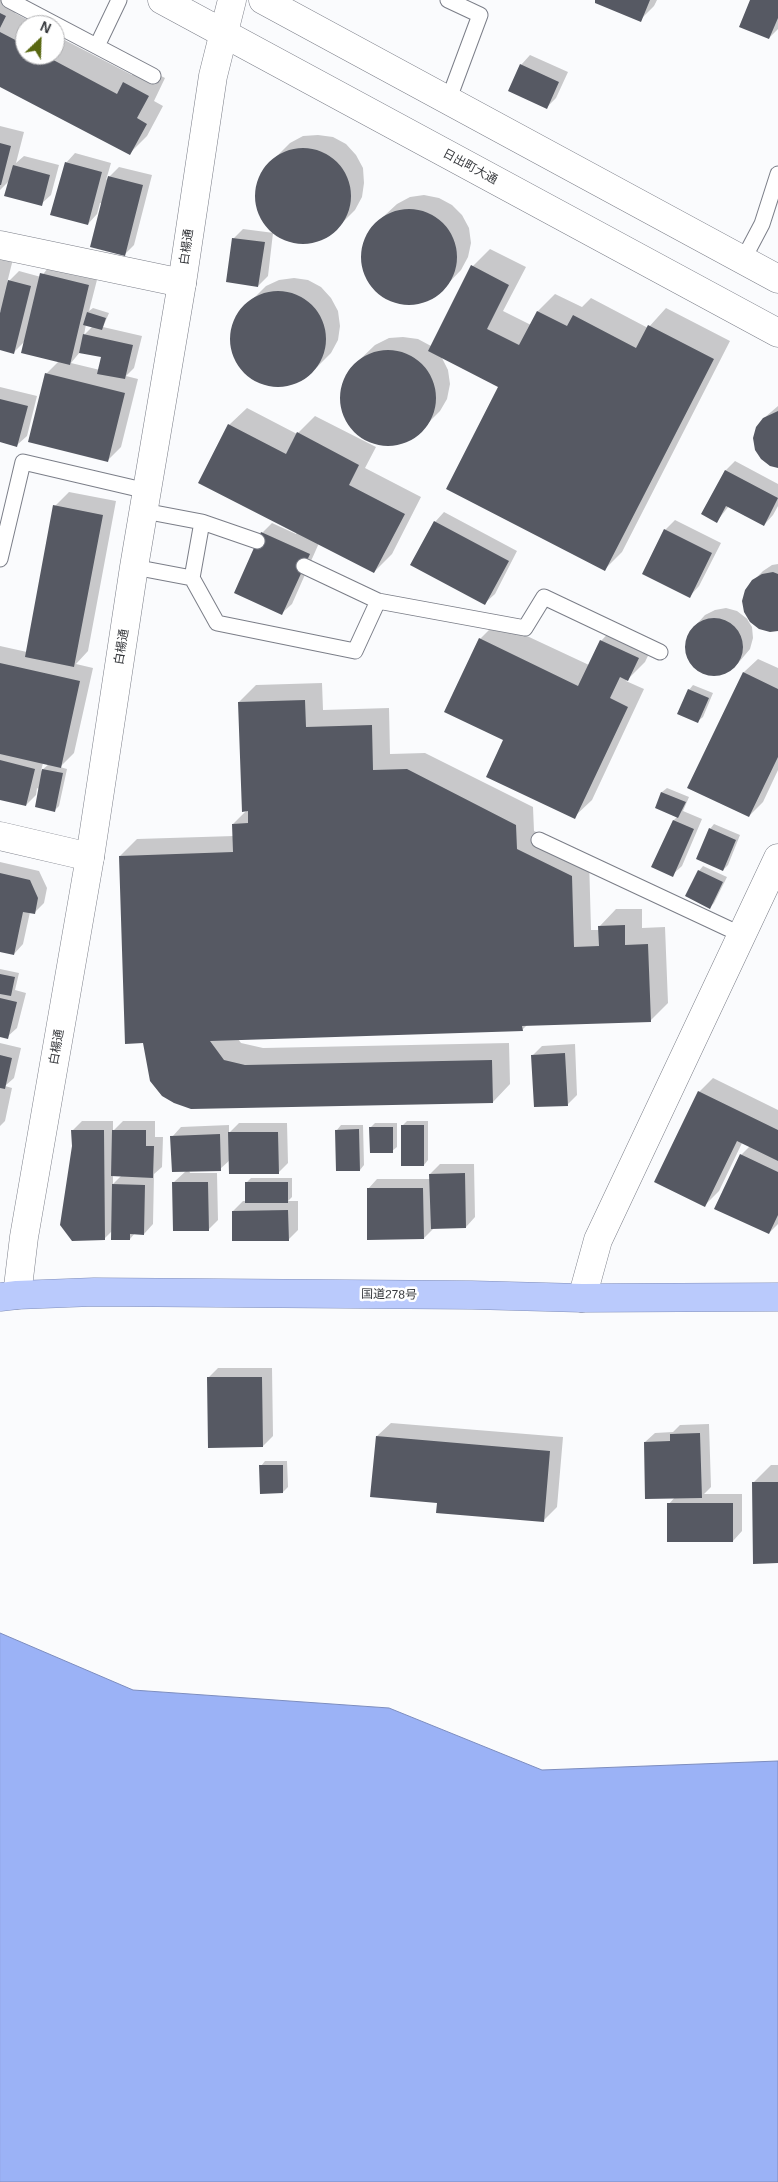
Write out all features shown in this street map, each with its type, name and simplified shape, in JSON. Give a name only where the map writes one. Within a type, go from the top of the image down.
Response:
[{"type":"highway","name":"国道278号","points":[[9,1296],[94,1292],[320,1293],[582,1298],[778,1297]]},
{"type":"street","name":"日出町大通","points":[[162,0],[778,334]]},
{"type":"street","name":"白楊通","points":[[9,1296],[24,1236],[90,857],[134,567],[182,283],[213,76],[232,0]]},
{"type":"street","points":[[263,0],[778,279]]},
{"type":"street","points":[[0,245],[182,283]]},
{"type":"street","points":[[0,836],[90,857]]},
{"type":"street","points":[[582,1298],[598,1240],[778,858]]},
{"type":"lane","points":[[9,0],[153,76]]},
{"type":"lane","points":[[97,46],[119,0]]},
{"type":"lane","points":[[448,0],[480,15],[448,101]]},
{"type":"lane","points":[[743,260],[762,224],[778,174]]},
{"type":"lane","points":[[0,559],[23,462],[146,501],[257,541]]},
{"type":"lane","points":[[202,522],[192,578],[217,623],[355,651],[378,601]]},
{"type":"lane","points":[[304,566],[378,601],[525,628],[544,597],[660,652]]},
{"type":"lane","points":[[134,567],[192,578]]},
{"type":"lane","points":[[538,840],[742,935]]},
{"type":"water","points":[[0,1633],[133,1690],[389,1708],[542,1770],[778,1761],[778,2182],[0,2182]]},
{"type":"building","points":[[595,0],[650,0],[641,22],[595,3]]},
{"type":"building","points":[[750,0],[778,0],[778,18],[769,39],[739,27]]},
{"type":"building","points":[[0,13],[6,16],[0,28]]},
{"type":"building","points":[[0,32],[15,40],[15,65],[63,65],[117,94],[123,82],[149,96],[137,118],[147,124],[130,155],[0,87]]},
{"type":"building","points":[[520,64],[559,82],[547,109],[508,91]]},
{"type":"building","points":[[0,143],[11,146],[1,185],[0,185]]},
{"type":"building","points":[[303,148],[321,152],[337,162],[347,178],[351,196],[347,214],[337,230],[321,240],[303,244],[285,240],[269,230],[259,214],[255,196],[259,178],[269,162],[285,152]]},
{"type":"building","points":[[65,162],[102,172],[88,225],[50,215]]},
{"type":"building","points":[[13,165],[50,175],[42,206],[4,196]]},
{"type":"building","points":[[108,176],[143,185],[125,256],[90,247]]},
{"type":"building","points":[[409,209],[427,213],[443,223],[453,239],[457,257],[453,275],[443,291],[427,301],[409,305],[391,301],[375,291],[365,275],[361,257],[365,239],[375,223],[391,213]]},
{"type":"building","points":[[232,238],[265,242],[258,287],[226,282]]},
{"type":"building","points":[[471,265],[509,285],[487,329],[519,345],[537,311],[567,326],[573,315],[636,348],[648,325],[714,359],[605,571],[446,489],[498,387],[428,351]]},
{"type":"building","points":[[40,273],[89,285],[70,365],[21,353]]},
{"type":"building","points":[[8,280],[31,286],[14,354],[0,350],[0,313]]},
{"type":"building","points":[[278,291],[296,295],[312,305],[322,321],[326,339],[322,357],[312,373],[296,383],[278,387],[260,383],[244,373],[234,357],[230,339],[234,321],[244,305],[260,295]]},
{"type":"building","points":[[87,312],[106,318],[102,330],[83,325]]},
{"type":"building","points":[[83,334],[133,345],[125,379],[97,374],[101,357],[79,353]]},
{"type":"building","points":[[388,350],[406,354],[422,364],[432,380],[436,398],[432,416],[422,432],[406,442],[388,446],[370,442],[354,432],[344,416],[340,398],[344,380],[354,364],[370,354]]},
{"type":"building","points":[[45,373],[125,393],[108,462],[28,442]]},
{"type":"building","points":[[0,399],[28,406],[17,447],[0,442]]},
{"type":"building","points":[[778,411],[778,468],[770,466],[761,459],[755,450],[753,438],[756,427],[763,418]]},
{"type":"building","points":[[228,424],[286,454],[297,432],[359,465],[349,485],[405,514],[374,573],[198,483]]},
{"type":"building","points":[[725,470],[778,498],[764,526],[726,506],[717,523],[701,514]]},
{"type":"building","points":[[53,505],[103,515],[74,667],[25,657]]},
{"type":"building","points":[[434,521],[509,561],[485,605],[410,565]]},
{"type":"building","points":[[664,529],[712,553],[690,598],[642,574]]},
{"type":"building","points":[[261,532],[310,554],[282,615],[234,593]]},
{"type":"building","points":[[773,572],[778,574],[778,631],[770,632],[759,629],[750,622],[744,612],[742,601],[745,590],[752,580],[762,574]]},
{"type":"building","points":[[708,618],[720,618],[735,626],[743,641],[743,653],[735,668],[720,676],[708,676],[693,668],[685,653],[685,641],[693,626]]},
{"type":"building","points":[[479,638],[578,686],[600,640],[639,658],[628,681],[620,677],[610,698],[628,707],[575,819],[486,777],[503,740],[444,712]]},
{"type":"building","points":[[0,663],[80,681],[61,768],[0,754]]},
{"type":"building","points":[[743,672],[778,689],[778,757],[749,817],[687,788]]},
{"type":"building","points":[[688,689],[709,698],[698,723],[677,714]]},
{"type":"building","points":[[305,700],[306,727],[372,725],[373,770],[407,769],[516,825],[517,849],[572,876],[574,947],[599,946],[598,926],[625,925],[625,945],[648,944],[651,1022],[522,1026],[523,1031],[210,1041],[224,1060],[245,1065],[492,1060],[493,1103],[191,1109],[162,1096],[150,1081],[143,1043],[125,1044],[119,856],[233,852],[232,824],[248,823],[248,811],[242,812],[238,702]]},
{"type":"building","points":[[0,760],[35,769],[26,806],[0,800]]},
{"type":"building","points":[[42,769],[63,773],[55,812],[35,807]]},
{"type":"building","points":[[661,792],[686,802],[678,818],[655,808]]},
{"type":"building","points":[[673,820],[694,829],[673,877],[651,867]]},
{"type":"building","points":[[709,828],[736,840],[723,871],[696,859]]},
{"type":"building","points":[[698,870],[723,882],[710,909],[685,896]]},
{"type":"building","points":[[0,873],[30,880],[38,898],[35,914],[23,912],[14,955],[0,952]]},
{"type":"building","points":[[0,974],[15,977],[11,996],[0,994]]},
{"type":"building","points":[[0,998],[17,1002],[8,1039],[0,1037]]},
{"type":"building","points":[[565,1053],[568,1106],[534,1107],[531,1055]]},
{"type":"building","points":[[0,1055],[12,1058],[5,1089],[0,1088]]},
{"type":"building","points":[[698,1091],[778,1130],[778,1161],[737,1141],[705,1207],[654,1182]]},
{"type":"building","points":[[401,1125],[424,1125],[424,1166],[401,1166]]},
{"type":"building","points":[[369,1127],[393,1127],[393,1153],[370,1153]]},
{"type":"building","points":[[359,1129],[360,1171],[336,1171],[335,1130]]},
{"type":"building","points":[[71,1130],[104,1130],[105,1240],[72,1241],[60,1225],[72,1146]]},
{"type":"building","points":[[112,1130],[146,1130],[146,1146],[154,1146],[153,1178],[111,1176]]},
{"type":"building","points":[[228,1132],[278,1132],[279,1174],[229,1174]]},
{"type":"building","points":[[220,1134],[221,1171],[172,1172],[170,1136]]},
{"type":"building","points":[[740,1154],[778,1172],[778,1215],[769,1234],[714,1209]]},
{"type":"building","points":[[465,1173],[466,1228],[431,1229],[429,1174]]},
{"type":"building","points":[[172,1182],[208,1182],[209,1231],[173,1231]]},
{"type":"building","points":[[245,1182],[288,1182],[288,1203],[245,1203]]},
{"type":"building","points":[[112,1184],[145,1185],[144,1235],[130,1234],[130,1240],[111,1240]]},
{"type":"building","points":[[367,1188],[423,1188],[424,1239],[367,1240]]},
{"type":"building","points":[[288,1210],[289,1241],[232,1241],[232,1211]]},
{"type":"building","points":[[207,1377],[262,1377],[263,1447],[208,1448]]},
{"type":"building","points":[[700,1433],[702,1498],[645,1499],[644,1442],[670,1441],[670,1434]]},
{"type":"building","points":[[376,1436],[550,1451],[544,1522],[436,1513],[437,1503],[370,1497]]},
{"type":"building","points":[[259,1465],[283,1465],[283,1493],[260,1494]]},
{"type":"building","points":[[752,1482],[778,1482],[778,1563],[753,1564]]},
{"type":"building","points":[[667,1503],[733,1503],[733,1542],[667,1542]]}]
